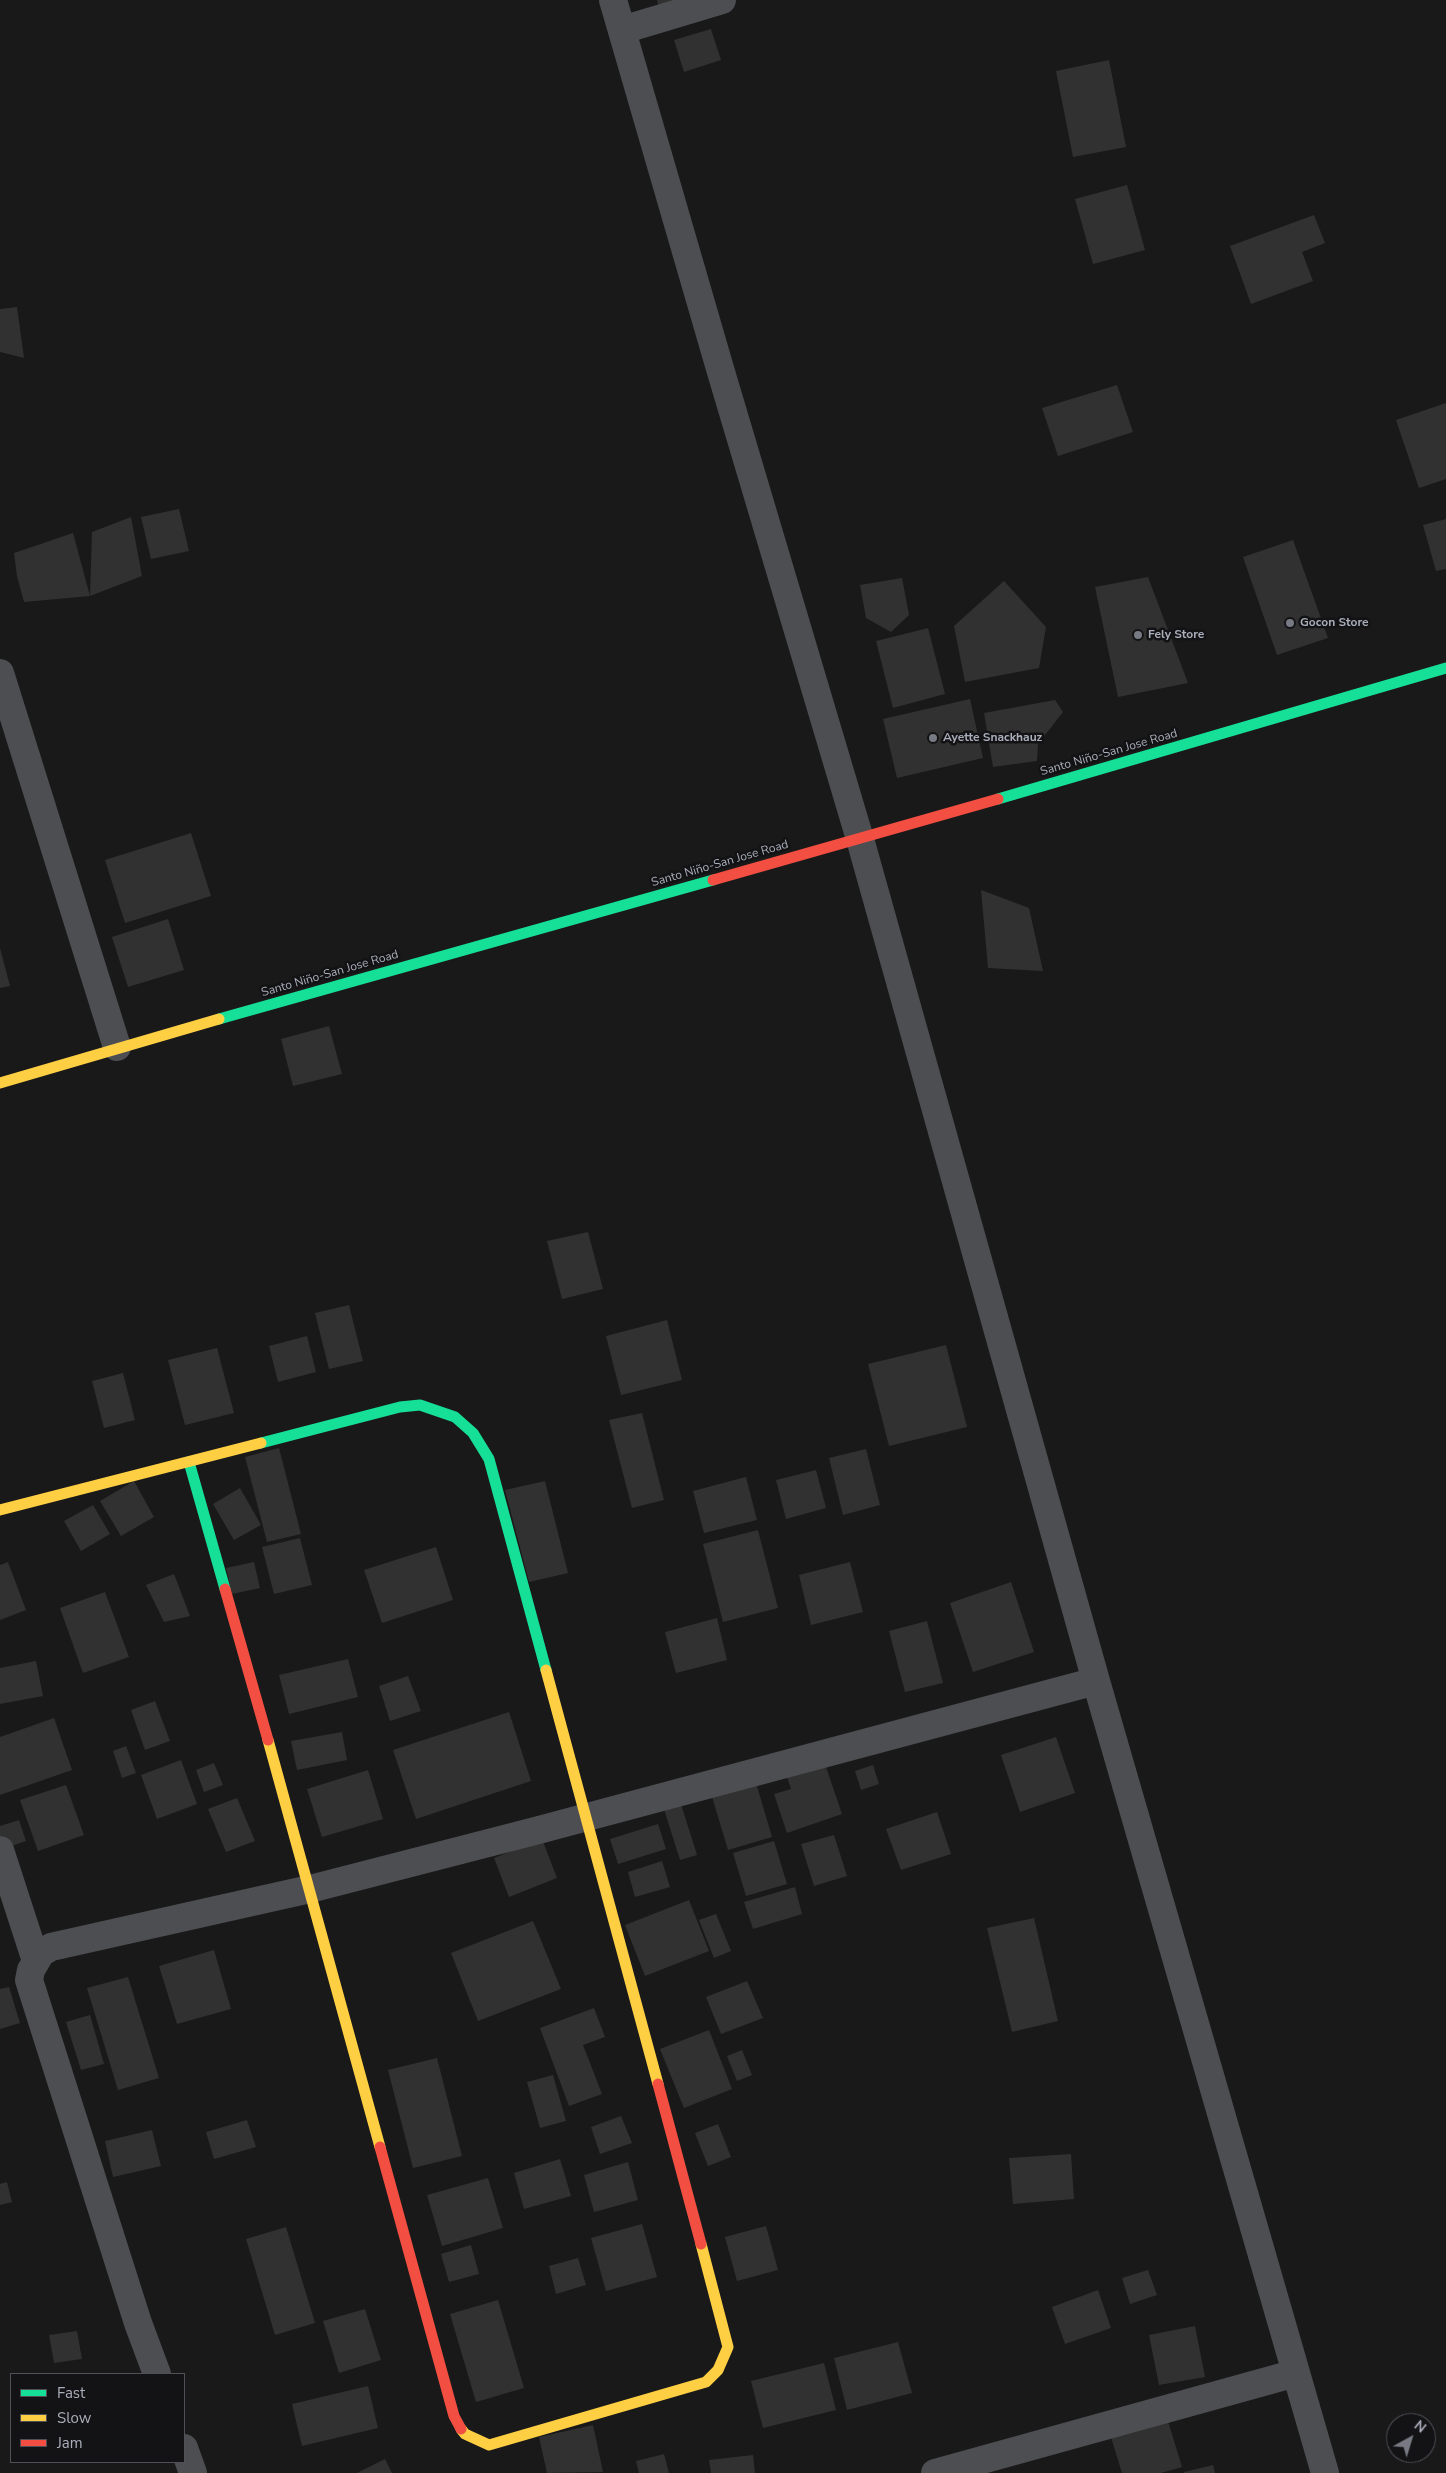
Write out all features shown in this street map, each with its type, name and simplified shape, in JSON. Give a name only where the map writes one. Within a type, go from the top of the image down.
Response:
[{"type":"street","points":[[613,0],[726,391],[860,839],[1096,1681],[1325,2473]]},
{"type":"street","points":[[622,30],[722,0]]},
{"type":"street","name":"Santo Niño-San Jose Road","points":[[0,1083],[117,1047],[860,839],[1446,668]]},
{"type":"street","points":[[0,673],[117,1047]]},
{"type":"street","points":[[0,1510],[400,1407],[420,1405],[437,1409],[455,1418],[473,1433],[489,1459],[724,2325],[728,2347],[718,2370],[706,2382],[489,2444],[465,2434],[454,2416],[310,1889],[189,1462]]},
{"type":"street","points":[[157,2373],[138,2323],[29,1980],[41,1953],[51,1947],[310,1889],[586,1818],[1096,1681]]},
{"type":"street","points":[[0,1850],[36,1961]]},
{"type":"street","points":[[935,2473],[1296,2373]]},
{"type":"street","points":[[185,2451],[193,2473]]},
{"type":"building","points":[[657,0],[675,0],[659,8]]},
{"type":"building","points":[[711,29],[721,60],[684,72],[674,40]]},
{"type":"building","points":[[1109,60],[1126,147],[1073,157],[1056,71]]},
{"type":"building","points":[[1127,185],[1145,250],[1093,264],[1075,199]]},
{"type":"building","points":[[1314,215],[1325,243],[1302,252],[1313,281],[1251,304],[1230,246]]},
{"type":"building","points":[[17,307],[24,358],[0,352],[0,309]]},
{"type":"building","points":[[1117,385],[1133,432],[1058,456],[1042,408]]},
{"type":"building","points":[[1446,403],[1446,479],[1419,488],[1396,420]]},
{"type":"building","points":[[179,509],[189,551],[151,559],[141,517]]},
{"type":"building","points":[[131,517],[142,576],[90,596],[92,532]]},
{"type":"building","points":[[1446,519],[1446,569],[1436,571],[1423,525]]},
{"type":"building","points":[[73,533],[90,596],[24,602],[17,576],[14,553]]},
{"type":"building","points":[[1293,540],[1328,638],[1277,655],[1243,557]]},
{"type":"building","name":"Fely Store","points":[[1148,577],[1188,683],[1118,697],[1095,587]]},
{"type":"building","points":[[902,578],[909,615],[891,632],[866,618],[860,585]]},
{"type":"building","points":[[1004,581],[1046,627],[1039,668],[965,682],[954,626]]},
{"type":"building","points":[[928,628],[945,694],[893,708],[876,641]]},
{"type":"building","name":"Ayette Snackhauz","points":[[970,699],[983,758],[897,778],[883,719]]},
{"type":"building","points":[[1055,700],[1063,712],[1038,744],[1037,761],[993,767],[984,713]]},
{"type":"building","points":[[191,833],[211,896],[125,923],[105,860]]},
{"type":"building","points":[[981,890],[1029,908],[1043,971],[988,968]]},
{"type":"building","points":[[168,919],[184,970],[128,987],[112,937]]},
{"type":"building","points":[[0,948],[10,986],[0,988]]},
{"type":"building","points":[[329,1026],[342,1074],[293,1086],[281,1039]]},
{"type":"building","points":[[588,1232],[603,1289],[562,1299],[547,1241]]},
{"type":"building","points":[[349,1305],[363,1361],[329,1369],[315,1313]]},
{"type":"building","points":[[667,1320],[682,1380],[621,1395],[606,1336]]},
{"type":"building","points":[[307,1336],[316,1372],[278,1382],[269,1346]]},
{"type":"building","points":[[946,1345],[967,1427],[889,1446],[868,1364]]},
{"type":"building","points":[[217,1348],[234,1413],[185,1425],[168,1360]]},
{"type":"building","points":[[123,1373],[135,1420],[104,1428],[92,1381]]},
{"type":"building","points":[[642,1413],[664,1500],[632,1508],[609,1420]]},
{"type":"building","points":[[279,1448],[301,1534],[267,1542],[245,1457]]},
{"type":"building","points":[[866,1449],[880,1505],[843,1515],[829,1458]]},
{"type":"building","points":[[816,1470],[826,1508],[786,1519],[776,1480]]},
{"type":"building","points":[[746,1477],[757,1520],[704,1533],[693,1491]]},
{"type":"building","points":[[134,1481],[154,1517],[121,1536],[100,1501]]},
{"type":"building","points":[[545,1481],[568,1573],[529,1582],[505,1490]]},
{"type":"building","points":[[240,1488],[261,1525],[234,1540],[213,1504]]},
{"type":"building","points":[[93,1505],[110,1534],[81,1551],[64,1521]]},
{"type":"building","points":[[758,1530],[778,1608],[723,1622],[703,1544]]},
{"type":"building","points":[[300,1538],[312,1585],[274,1594],[262,1547]]},
{"type":"building","points":[[436,1547],[453,1600],[382,1623],[364,1570]]},
{"type":"building","points":[[8,1562],[26,1610],[0,1620],[0,1565]]},
{"type":"building","points":[[254,1562],[260,1588],[232,1594],[226,1568]]},
{"type":"building","points":[[850,1562],[863,1612],[811,1625],[799,1575]]},
{"type":"building","points":[[174,1574],[190,1616],[164,1622],[146,1585]]},
{"type":"building","points":[[1011,1582],[1034,1652],[973,1672],[950,1603]]},
{"type":"building","points":[[105,1592],[129,1657],[83,1673],[60,1608]]},
{"type":"building","points":[[717,1618],[727,1660],[676,1673],[665,1632]]},
{"type":"building","points":[[927,1621],[943,1683],[905,1692],[889,1631]]},
{"type":"building","points":[[348,1659],[358,1697],[289,1714],[279,1675]]},
{"type":"building","points":[[36,1661],[43,1696],[0,1704],[0,1668]]},
{"type":"building","points":[[408,1676],[421,1711],[390,1721],[379,1686]]},
{"type":"building","points":[[155,1701],[170,1741],[145,1750],[131,1710]]},
{"type":"building","points":[[509,1712],[531,1781],[416,1819],[393,1750]]},
{"type":"building","points":[[54,1718],[72,1770],[0,1795],[0,1737]]},
{"type":"building","points":[[342,1732],[347,1760],[297,1770],[291,1741]]},
{"type":"building","points":[[1056,1737],[1075,1793],[1020,1812],[1001,1755]]},
{"type":"building","points":[[126,1746],[136,1773],[122,1778],[113,1751]]},
{"type":"building","points":[[823,1758],[842,1814],[787,1833],[774,1794],[791,1789],[785,1771]]},
{"type":"building","points":[[181,1760],[197,1804],[157,1819],[141,1775]]},
{"type":"building","points":[[214,1763],[223,1785],[204,1792],[196,1770]]},
{"type":"building","points":[[873,1765],[879,1784],[861,1790],[855,1771]]},
{"type":"building","points":[[368,1770],[383,1819],[322,1837],[307,1789]]},
{"type":"building","points":[[754,1776],[772,1837],[728,1850],[710,1790]]},
{"type":"building","points":[[66,1785],[84,1835],[38,1851],[20,1800]]},
{"type":"building","points":[[237,1798],[255,1841],[226,1852],[208,1809]]},
{"type":"building","points":[[680,1801],[697,1855],[680,1860],[663,1806]]},
{"type":"building","points":[[937,1812],[951,1854],[901,1870],[886,1829]]},
{"type":"building","points":[[19,1820],[26,1841],[3,1849],[0,1840],[0,1826]]},
{"type":"building","points":[[658,1824],[666,1849],[618,1864],[610,1839]]},
{"type":"building","points":[[834,1835],[847,1876],[814,1886],[801,1844]]},
{"type":"building","points":[[542,1839],[557,1878],[509,1897],[494,1858]]},
{"type":"building","points":[[774,1841],[787,1884],[746,1896],[733,1853]]},
{"type":"building","points":[[662,1861],[670,1887],[635,1897],[628,1872]]},
{"type":"building","points":[[795,1887],[802,1914],[753,1929],[744,1902]]},
{"type":"building","points":[[689,1900],[709,1951],[645,1976],[625,1925]]},
{"type":"building","points":[[716,1914],[731,1951],[714,1958],[699,1920]]},
{"type":"building","points":[[1034,1918],[1058,2021],[1012,2032],[987,1928]]},
{"type":"building","points":[[533,1921],[561,1989],[478,2021],[451,1953]]},
{"type":"building","points":[[214,1950],[231,2009],[177,2024],[159,1966]]},
{"type":"building","points":[[128,1977],[159,2078],[118,2090],[87,1988]]},
{"type":"building","points":[[747,1981],[763,2018],[721,2034],[706,1997]]},
{"type":"building","points":[[9,1987],[20,2023],[0,2029],[0,1989]]},
{"type":"building","points":[[594,2008],[605,2037],[583,2045],[602,2094],[569,2106],[540,2028]]},
{"type":"building","points":[[90,2015],[104,2064],[81,2070],[66,2022]]},
{"type":"building","points":[[709,2030],[732,2089],[684,2108],[660,2049]]},
{"type":"building","points":[[742,2050],[752,2075],[737,2081],[727,2056]]},
{"type":"building","points":[[437,2058],[462,2156],[413,2168],[388,2070]]},
{"type":"building","points":[[553,2075],[566,2121],[540,2128],[527,2082]]},
{"type":"building","points":[[621,2116],[632,2143],[600,2154],[591,2127]]},
{"type":"building","points":[[247,2120],[256,2147],[214,2159],[206,2132]]},
{"type":"building","points":[[718,2124],[731,2157],[708,2166],[695,2133]]},
{"type":"building","points":[[152,2130],[161,2166],[113,2177],[105,2141]]},
{"type":"building","points":[[1071,2154],[1074,2199],[1013,2204],[1009,2158]]},
{"type":"building","points":[[560,2159],[571,2196],[524,2209],[514,2173]]},
{"type":"building","points":[[628,2162],[638,2200],[594,2212],[584,2175]]},
{"type":"building","points":[[488,2178],[503,2228],[442,2246],[427,2195]]},
{"type":"building","points":[[7,2182],[12,2202],[0,2205],[0,2184]]},
{"type":"building","points":[[642,2224],[657,2277],[606,2291],[591,2238]]},
{"type":"building","points":[[766,2226],[778,2270],[737,2281],[725,2237]]},
{"type":"building","points":[[286,2227],[315,2323],[275,2335],[246,2239]]},
{"type":"building","points":[[471,2245],[479,2274],[449,2282],[441,2254]]},
{"type":"building","points":[[578,2258],[586,2285],[556,2294],[549,2266]]},
{"type":"building","points":[[1148,2270],[1157,2295],[1130,2304],[1122,2278]]},
{"type":"building","points":[[1098,2290],[1111,2328],[1065,2344],[1052,2307]]},
{"type":"building","points":[[498,2300],[524,2388],[476,2402],[450,2314]]},
{"type":"building","points":[[365,2309],[381,2360],[339,2373],[323,2321]]},
{"type":"building","points":[[1195,2326],[1205,2377],[1159,2385],[1149,2335]]},
{"type":"building","points":[[77,2331],[82,2359],[54,2363],[49,2335]]},
{"type":"building","points":[[898,2342],[912,2393],[847,2410],[834,2358]]},
{"type":"building","points":[[824,2363],[836,2410],[763,2428],[751,2381]]},
{"type":"building","points":[[368,2386],[378,2428],[302,2446],[292,2404]]},
{"type":"building","points":[[1168,2421],[1182,2467],[1161,2473],[1122,2473],[1111,2437]]},
{"type":"building","points":[[593,2425],[603,2472],[547,2473],[539,2437]]},
{"type":"building","points":[[664,2454],[669,2473],[639,2473],[636,2461]]},
{"type":"building","points":[[753,2455],[755,2473],[711,2473],[709,2460]]},
{"type":"building","points":[[385,2459],[392,2473],[357,2473]]},
{"type":"building","points":[[1213,2465],[1215,2473],[1184,2473],[1184,2472]]},
{"type":"traffic: fast","points":[[998,799],[1446,668]]},
{"type":"traffic: fast","points":[[219,1019],[713,880]]},
{"type":"traffic: fast","points":[[261,1443],[400,1407],[420,1405],[455,1417],[473,1433],[489,1459],[546,1670]]},
{"type":"traffic: fast","points":[[189,1462],[225,1589]]},
{"type":"traffic: slow","points":[[0,1083],[219,1019]]},
{"type":"traffic: slow","points":[[0,1510],[261,1443]]},
{"type":"traffic: slow","points":[[546,1670],[658,2084]]},
{"type":"traffic: slow","points":[[268,1740],[380,2147]]},
{"type":"traffic: slow","points":[[461,2429],[465,2434],[489,2445],[706,2382],[718,2370],[728,2347],[701,2244]]},
{"type":"traffic: jam","points":[[713,880],[998,799]]},
{"type":"traffic: jam","points":[[225,1589],[268,1740]]},
{"type":"traffic: jam","points":[[658,2084],[701,2244]]},
{"type":"traffic: jam","points":[[380,2147],[454,2416],[461,2429]]},
{"type":"place","name":"Gocon Store","points":[[1290,623]]},
{"type":"place","name":"Fely Store","points":[[1138,635]]},
{"type":"place","name":"Ayette Snackhauz","points":[[933,738]]}]
